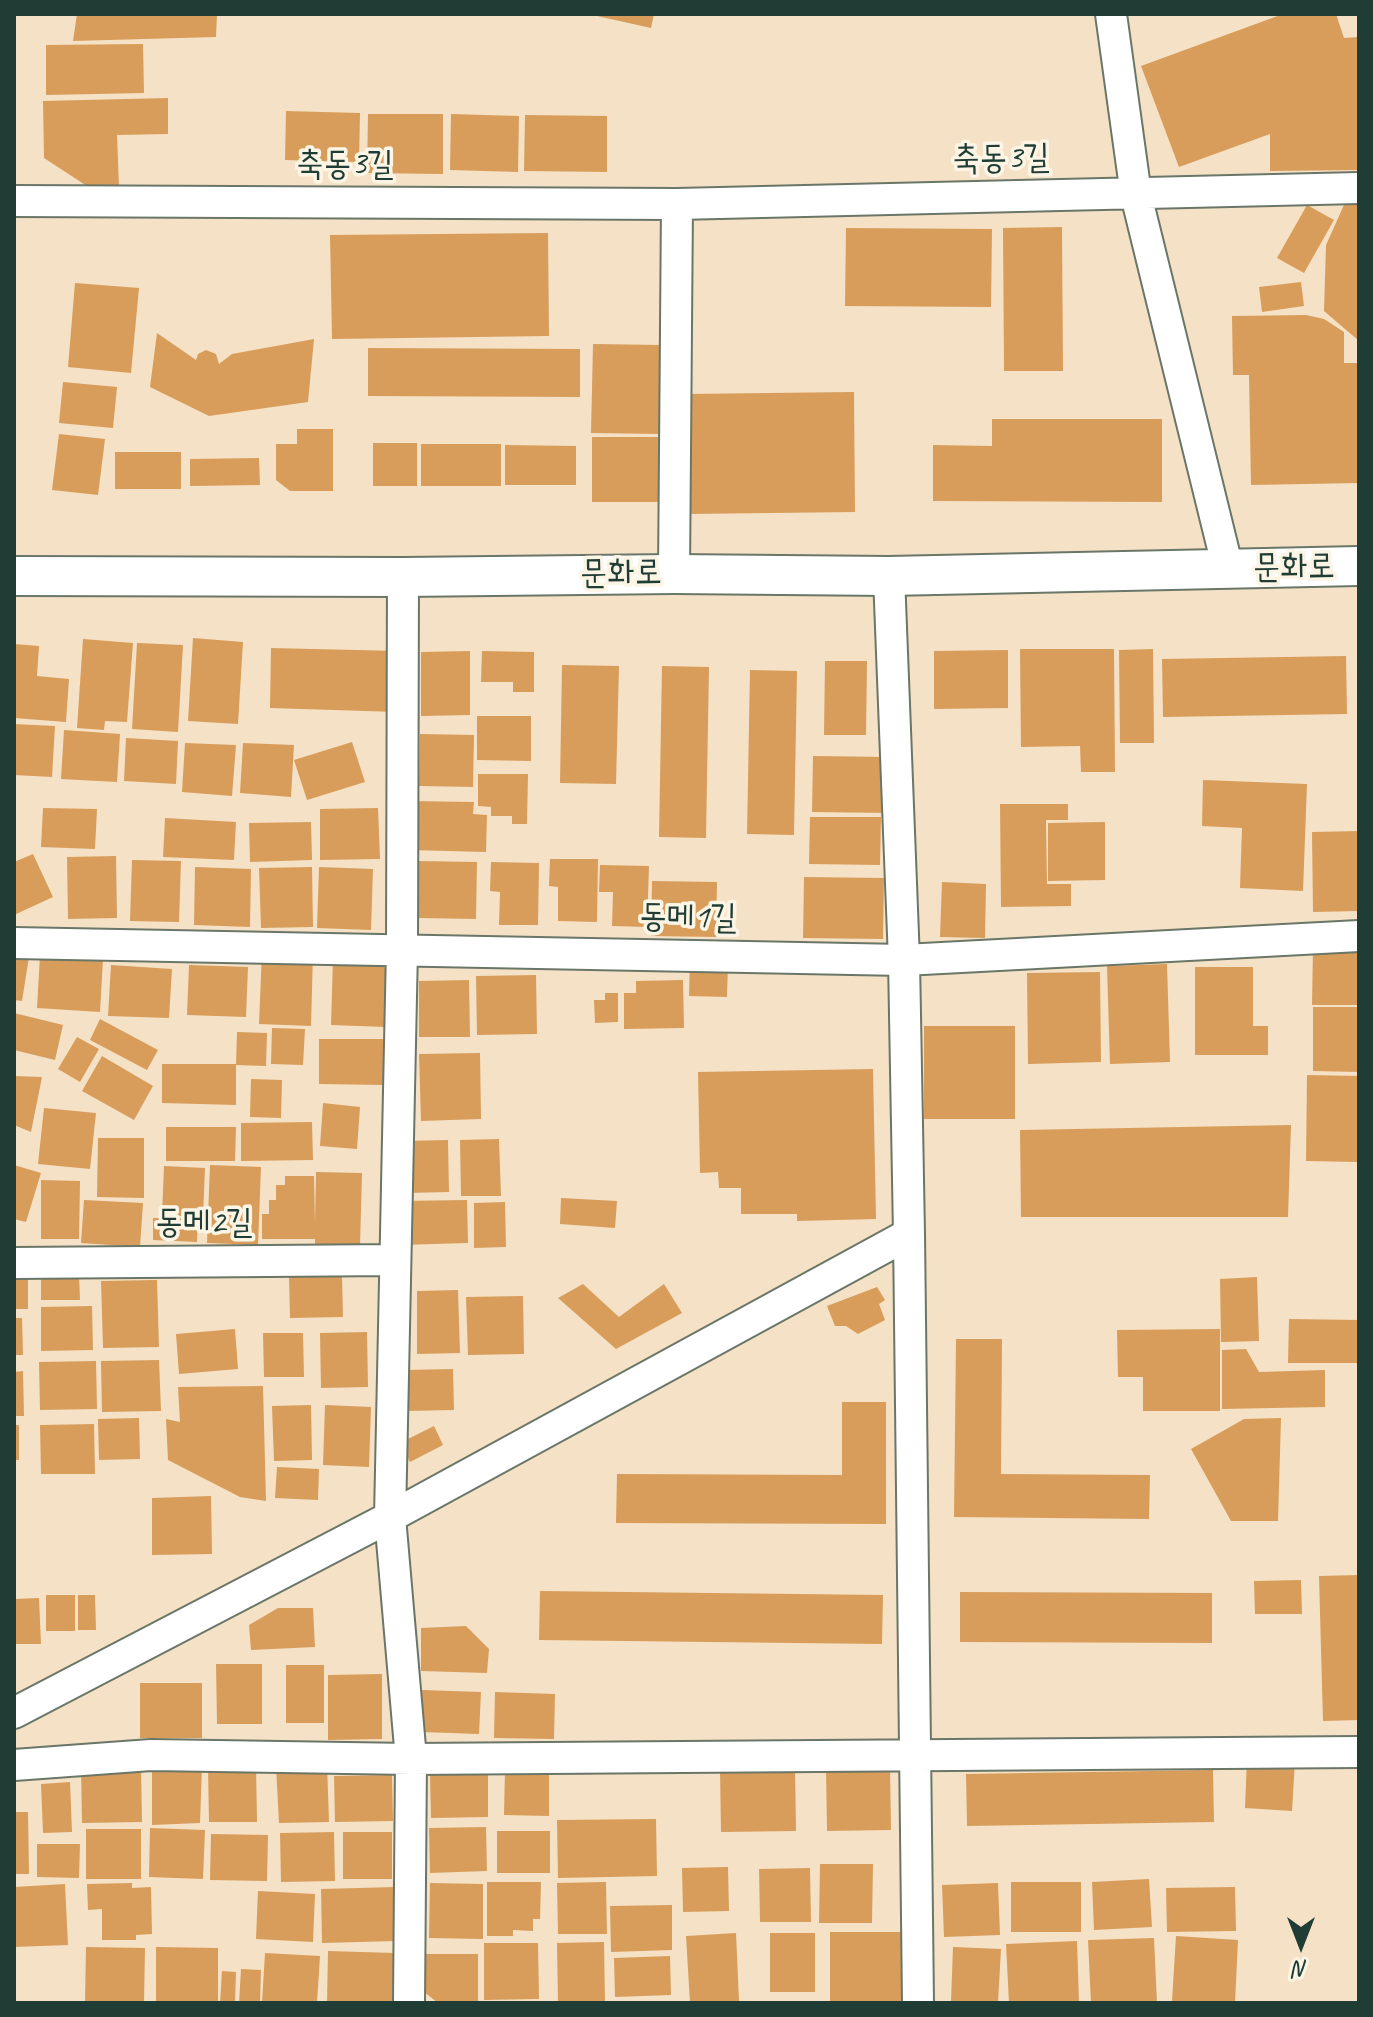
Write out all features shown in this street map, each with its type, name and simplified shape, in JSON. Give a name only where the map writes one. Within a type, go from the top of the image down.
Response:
[{"type":"street","points":[[1111,14],[1136,195]]},
{"type":"street","name":"축동3길","points":[[14,201],[677,204],[1359,188]]},
{"type":"street","name":"문화로","points":[[1136,195],[1228,569]]},
{"type":"street","points":[[674,574],[677,204]]},
{"type":"street","name":"문화로","points":[[14,576],[889,576],[1359,566]]},
{"type":"street","points":[[889,576],[904,960],[918,2003]]},
{"type":"street","points":[[403,577],[402,949],[390,1517],[411,1759],[409,2003]]},
{"type":"street","name":"동메1길","points":[[14,943],[904,960],[1359,936]]},
{"type":"street","points":[[14,1713],[390,1517],[909,1234]]},
{"type":"street","name":"동메2길","points":[[14,1263],[394,1260]]},
{"type":"street","points":[[14,1765],[151,1755],[411,1759],[1359,1752]]},
{"type":"building","points":[[77,14],[217,14],[216,37],[73,41]]},
{"type":"building","points":[[588,14],[654,14],[651,28]]},
{"type":"building","points":[[1283,14],[1336,14],[1344,38],[1359,37],[1359,170],[1270,171],[1270,134],[1179,167],[1141,66]]},
{"type":"building","points":[[143,44],[144,93],[46,95],[46,45]]},
{"type":"building","points":[[168,98],[168,134],[117,135],[119,187],[90,188],[44,158],[43,101]]},
{"type":"building","points":[[286,111],[360,113],[359,162],[285,160]]},
{"type":"building","points":[[368,114],[443,114],[443,174],[367,173]]},
{"type":"building","points":[[451,114],[519,116],[518,172],[450,170]]},
{"type":"building","points":[[525,115],[607,116],[607,172],[524,171]]},
{"type":"building","points":[[1359,203],[1359,341],[1324,311],[1326,245],[1344,205]]},
{"type":"building","points":[[1307,205],[1334,220],[1304,273],[1277,258]]},
{"type":"building","points":[[1062,227],[1063,371],[1004,371],[1003,228]]},
{"type":"building","points":[[846,228],[992,229],[991,307],[845,306]]},
{"type":"building","points":[[548,233],[549,336],[332,339],[330,235]]},
{"type":"building","points":[[1301,282],[1304,306],[1262,312],[1259,287]]},
{"type":"building","points":[[75,283],[139,288],[131,373],[68,367]]},
{"type":"building","points":[[1306,315],[1324,319],[1344,332],[1344,363],[1359,363],[1359,483],[1251,485],[1249,375],[1233,375],[1232,316]]},
{"type":"building","points":[[157,333],[196,360],[198,354],[206,350],[216,354],[219,364],[232,354],[314,339],[308,402],[209,416],[150,387]]},
{"type":"building","points":[[593,344],[662,345],[660,434],[591,433]]},
{"type":"building","points":[[368,348],[580,349],[580,397],[368,396]]},
{"type":"building","points":[[63,382],[117,387],[113,428],[59,423]]},
{"type":"building","points":[[854,392],[855,512],[686,514],[684,394]]},
{"type":"building","points":[[992,419],[1162,419],[1162,502],[933,501],[933,445],[992,446]]},
{"type":"building","points":[[297,429],[333,429],[333,491],[290,491],[276,480],[276,444],[297,444]]},
{"type":"building","points":[[59,434],[105,439],[98,495],[52,490]]},
{"type":"building","points":[[592,437],[660,437],[660,502],[592,502]]},
{"type":"building","points":[[373,443],[417,443],[417,486],[373,486]]},
{"type":"building","points":[[421,444],[501,444],[501,486],[421,486]]},
{"type":"building","points":[[505,445],[576,446],[576,485],[505,485]]},
{"type":"building","points":[[115,452],[181,452],[181,489],[115,489]]},
{"type":"building","points":[[259,458],[260,485],[190,486],[190,459]]},
{"type":"building","points":[[193,638],[243,642],[238,724],[188,721]]},
{"type":"building","points":[[83,639],[133,643],[127,722],[105,721],[104,730],[77,728]]},
{"type":"building","points":[[137,643],[183,645],[178,732],[132,729]]},
{"type":"building","points":[[14,644],[39,646],[37,676],[69,679],[66,722],[14,718]]},
{"type":"building","points":[[271,648],[399,651],[397,712],[270,708]]},
{"type":"building","points":[[1020,649],[1114,649],[1115,772],[1081,772],[1080,746],[1021,747]]},
{"type":"building","points":[[1153,649],[1154,743],[1120,743],[1119,650]]},
{"type":"building","points":[[1008,650],[1008,708],[934,709],[934,651]]},
{"type":"building","points":[[470,651],[470,715],[421,716],[421,652]]},
{"type":"building","points":[[482,651],[534,652],[534,692],[513,692],[513,682],[481,682]]},
{"type":"building","points":[[1346,656],[1347,714],[1163,717],[1162,659]]},
{"type":"building","points":[[825,661],[867,661],[866,735],[824,735]]},
{"type":"building","points":[[562,665],[619,666],[616,784],[560,783]]},
{"type":"building","points":[[662,666],[709,667],[706,838],[659,837]]},
{"type":"building","points":[[750,670],[797,671],[794,835],[747,834]]},
{"type":"building","points":[[477,716],[531,716],[531,761],[477,760]]},
{"type":"building","points":[[14,724],[55,726],[52,777],[14,775]]},
{"type":"building","points":[[64,730],[120,734],[117,782],[61,779]]},
{"type":"building","points":[[420,734],[474,735],[473,787],[419,786]]},
{"type":"building","points":[[126,738],[178,741],[176,784],[124,781]]},
{"type":"building","points":[[352,742],[365,782],[307,800],[294,760]]},
{"type":"building","points":[[185,743],[236,745],[232,796],[182,792]]},
{"type":"building","points":[[243,743],[294,745],[291,797],[240,793]]},
{"type":"building","points":[[813,756],[889,757],[889,813],[812,812]]},
{"type":"building","points":[[478,774],[528,774],[527,824],[512,824],[512,816],[491,816],[491,807],[478,806]]},
{"type":"building","points":[[1203,780],[1307,784],[1303,891],[1240,888],[1242,828],[1202,826]]},
{"type":"building","points":[[410,801],[474,802],[473,814],[487,815],[486,852],[409,850]]},
{"type":"building","points":[[1000,804],[1068,804],[1068,820],[1046,820],[1047,884],[1071,884],[1071,906],[1001,907]]},
{"type":"building","points":[[43,808],[97,809],[95,849],[41,847]]},
{"type":"building","points":[[378,808],[380,859],[320,860],[320,809]]},
{"type":"building","points":[[810,817],[881,817],[880,865],[809,864]]},
{"type":"building","points":[[165,818],[236,822],[234,860],[163,857]]},
{"type":"building","points":[[311,822],[312,860],[250,862],[249,823]]},
{"type":"building","points":[[1105,822],[1105,880],[1048,881],[1048,823]]},
{"type":"building","points":[[1359,831],[1359,911],[1313,912],[1312,832]]},
{"type":"building","points":[[33,854],[53,897],[14,915],[14,862]]},
{"type":"building","points":[[116,856],[117,918],[68,919],[67,857]]},
{"type":"building","points":[[550,859],[598,859],[597,922],[558,921],[558,887],[549,886]]},
{"type":"building","points":[[132,860],[181,861],[179,922],[130,921]]},
{"type":"building","points":[[419,861],[477,862],[476,919],[418,918]]},
{"type":"building","points":[[491,862],[539,863],[538,925],[499,925],[500,892],[490,891]]},
{"type":"building","points":[[600,865],[649,866],[647,927],[612,926],[613,892],[599,892]]},
{"type":"building","points":[[195,867],[251,869],[250,927],[194,925]]},
{"type":"building","points":[[312,867],[313,927],[261,928],[259,868]]},
{"type":"building","points":[[319,867],[373,869],[371,930],[317,928]]},
{"type":"building","points":[[804,877],[884,878],[883,939],[803,938]]},
{"type":"building","points":[[652,881],[717,882],[716,937],[651,936]]},
{"type":"building","points":[[942,882],[986,884],[985,938],[940,937]]},
{"type":"building","points":[[1313,948],[1359,949],[1359,1005],[1312,1005]]},
{"type":"building","points":[[262,951],[313,953],[311,1026],[259,1024]]},
{"type":"building","points":[[14,954],[29,957],[22,1001],[14,1000]]},
{"type":"building","points":[[40,955],[103,959],[100,1012],[37,1008]]},
{"type":"building","points":[[333,958],[388,960],[386,1027],[331,1025]]},
{"type":"building","points":[[690,960],[728,962],[727,997],[689,996]]},
{"type":"building","points":[[1167,964],[1170,1062],[1110,1064],[1107,966]]},
{"type":"building","points":[[111,965],[172,969],[169,1018],[108,1016]]},
{"type":"building","points":[[189,965],[248,967],[246,1017],[187,1015]]},
{"type":"building","points":[[1195,967],[1253,967],[1253,1026],[1268,1026],[1268,1055],[1195,1055]]},
{"type":"building","points":[[1100,972],[1101,1062],[1028,1064],[1027,973]]},
{"type":"building","points":[[536,975],[537,1034],[477,1035],[476,976]]},
{"type":"building","points":[[469,980],[470,1037],[419,1037],[419,981]]},
{"type":"building","points":[[683,980],[684,1028],[624,1029],[624,993],[636,993],[636,981]]},
{"type":"building","points":[[605,993],[618,993],[618,1022],[595,1023],[594,1000],[605,1000]]},
{"type":"building","points":[[1313,1007],[1359,1007],[1359,1072],[1313,1071]]},
{"type":"building","points":[[14,1013],[63,1025],[55,1060],[14,1050]]},
{"type":"building","points":[[100,1019],[158,1050],[147,1070],[90,1040]]},
{"type":"building","points":[[924,1026],[1015,1026],[1015,1119],[924,1119]]},
{"type":"building","points":[[272,1028],[305,1029],[303,1065],[271,1064]]},
{"type":"building","points":[[237,1032],[267,1033],[266,1066],[236,1065]]},
{"type":"building","points":[[77,1037],[99,1049],[80,1082],[58,1069]]},
{"type":"building","points":[[319,1039],[385,1039],[384,1085],[319,1084]]},
{"type":"building","points":[[480,1053],[481,1119],[421,1121],[419,1054]]},
{"type":"building","points":[[102,1056],[153,1086],[134,1120],[82,1091]]},
{"type":"building","points":[[162,1064],[236,1064],[236,1105],[162,1103]]},
{"type":"building","points":[[873,1069],[876,1219],[797,1221],[797,1214],[741,1214],[741,1188],[719,1188],[718,1172],[700,1173],[698,1072]]},
{"type":"building","points":[[1307,1075],[1359,1076],[1359,1162],[1306,1161]]},
{"type":"building","points":[[14,1076],[42,1077],[31,1132],[14,1125]]},
{"type":"building","points":[[251,1079],[282,1080],[281,1118],[250,1117]]},
{"type":"building","points":[[323,1103],[360,1107],[357,1149],[320,1146]]},
{"type":"building","points":[[44,1108],[96,1113],[90,1169],[38,1164]]},
{"type":"building","points":[[312,1122],[313,1160],[241,1161],[241,1123]]},
{"type":"building","points":[[1291,1125],[1288,1217],[1021,1217],[1020,1130]]},
{"type":"building","points":[[166,1127],[236,1127],[235,1161],[166,1161]]},
{"type":"building","points":[[98,1138],[144,1138],[144,1198],[97,1197]]},
{"type":"building","points":[[499,1139],[501,1196],[461,1196],[460,1140]]},
{"type":"building","points":[[448,1140],[449,1192],[405,1193],[403,1141]]},
{"type":"building","points":[[14,1165],[41,1173],[26,1222],[14,1219]]},
{"type":"building","points":[[210,1165],[261,1167],[258,1245],[207,1243]]},
{"type":"building","points":[[164,1166],[205,1168],[203,1217],[162,1215]]},
{"type":"building","points":[[316,1172],[362,1173],[360,1246],[315,1245],[315,1239],[262,1239],[262,1214],[269,1214],[269,1200],[276,1200],[276,1185],[285,1185],[285,1176],[314,1176],[315,1223]]},
{"type":"building","points":[[41,1180],[80,1181],[79,1239],[41,1239]]},
{"type":"building","points":[[561,1198],[617,1201],[615,1228],[560,1224]]},
{"type":"building","points":[[84,1200],[143,1203],[140,1247],[81,1243]]},
{"type":"building","points":[[467,1200],[468,1243],[400,1245],[399,1201]]},
{"type":"building","points":[[505,1202],[506,1247],[474,1248],[474,1203]]},
{"type":"building","points":[[153,1218],[198,1219],[197,1242],[153,1240]]},
{"type":"building","points":[[14,1269],[28,1269],[28,1309],[14,1309]]},
{"type":"building","points":[[79,1274],[80,1300],[41,1300],[41,1275]]},
{"type":"building","points":[[342,1276],[343,1317],[290,1318],[289,1277]]},
{"type":"building","points":[[1257,1277],[1259,1341],[1221,1342],[1220,1279]]},
{"type":"building","points":[[157,1280],[159,1347],[103,1348],[101,1281]]},
{"type":"building","points":[[583,1284],[619,1317],[664,1284],[682,1313],[616,1349],[558,1298]]},
{"type":"building","points":[[877,1287],[885,1300],[879,1304],[885,1320],[858,1334],[846,1326],[835,1326],[827,1306]]},
{"type":"building","points":[[458,1290],[460,1353],[417,1354],[417,1291]]},
{"type":"building","points":[[523,1296],[524,1354],[468,1355],[466,1297]]},
{"type":"building","points":[[92,1306],[93,1350],[41,1351],[41,1307]]},
{"type":"building","points":[[14,1318],[22,1318],[23,1355],[14,1355]]},
{"type":"building","points":[[1289,1319],[1359,1320],[1359,1363],[1288,1363]]},
{"type":"building","points":[[235,1329],[238,1369],[179,1374],[176,1334]]},
{"type":"building","points":[[1220,1329],[1220,1411],[1143,1411],[1143,1377],[1118,1377],[1117,1330]]},
{"type":"building","points":[[367,1332],[368,1387],[321,1388],[320,1333]]},
{"type":"building","points":[[263,1333],[303,1333],[304,1377],[264,1377]]},
{"type":"building","points":[[956,1339],[1002,1339],[1001,1474],[1150,1475],[1149,1519],[954,1517]]},
{"type":"building","points":[[1246,1349],[1259,1372],[1325,1370],[1325,1407],[1222,1409],[1222,1350]]},
{"type":"building","points":[[159,1360],[161,1411],[102,1412],[101,1361]]},
{"type":"building","points":[[96,1361],[97,1409],[40,1410],[39,1362]]},
{"type":"building","points":[[453,1369],[454,1410],[406,1411],[405,1370]]},
{"type":"building","points":[[23,1371],[24,1416],[14,1416],[14,1372]]},
{"type":"building","points":[[263,1386],[266,1501],[240,1497],[168,1460],[166,1419],[180,1422],[178,1387]]},
{"type":"building","points":[[842,1402],[886,1402],[886,1524],[616,1523],[617,1474],[842,1475]]},
{"type":"building","points":[[311,1405],[312,1460],[274,1461],[272,1406]]},
{"type":"building","points":[[325,1405],[371,1407],[369,1467],[323,1465]]},
{"type":"building","points":[[139,1418],[140,1459],[99,1460],[98,1419]]},
{"type":"building","points":[[1281,1418],[1278,1521],[1231,1521],[1191,1449],[1244,1419]]},
{"type":"building","points":[[94,1424],[95,1474],[41,1474],[40,1425]]},
{"type":"building","points":[[14,1425],[19,1425],[19,1460],[14,1460]]},
{"type":"building","points":[[434,1426],[443,1445],[410,1462],[400,1443]]},
{"type":"building","points":[[277,1467],[319,1469],[318,1500],[275,1498]]},
{"type":"building","points":[[211,1496],[212,1554],[152,1555],[152,1498]]},
{"type":"building","points":[[1359,1575],[1359,1720],[1323,1721],[1319,1576]]},
{"type":"building","points":[[1301,1580],[1302,1614],[1255,1614],[1254,1581]]},
{"type":"building","points":[[540,1591],[883,1595],[882,1644],[539,1640]]},
{"type":"building","points":[[960,1592],[1212,1593],[1212,1643],[960,1642]]},
{"type":"building","points":[[46,1595],[75,1595],[75,1631],[46,1631]]},
{"type":"building","points":[[78,1595],[95,1595],[96,1630],[78,1630]]},
{"type":"building","points":[[39,1598],[41,1644],[14,1644],[14,1599]]},
{"type":"building","points":[[278,1608],[313,1608],[315,1647],[251,1650],[249,1625]]},
{"type":"building","points":[[466,1626],[489,1649],[487,1673],[421,1671],[421,1628]]},
{"type":"building","points":[[216,1664],[262,1664],[262,1724],[217,1724]]},
{"type":"building","points":[[286,1665],[324,1665],[324,1723],[286,1723]]},
{"type":"building","points":[[382,1674],[382,1739],[328,1740],[328,1675]]},
{"type":"building","points":[[140,1683],[202,1683],[202,1738],[140,1738]]},
{"type":"building","points":[[422,1690],[481,1692],[479,1734],[421,1732]]},
{"type":"building","points":[[495,1692],[555,1694],[554,1739],[494,1738]]},
{"type":"building","points":[[1247,1759],[1295,1761],[1292,1811],[1245,1808]]},
{"type":"building","points":[[327,1764],[329,1822],[279,1823],[276,1766]]},
{"type":"building","points":[[141,1765],[142,1822],[82,1823],[81,1767]]},
{"type":"building","points":[[256,1765],[257,1822],[209,1822],[208,1766]]},
{"type":"building","points":[[202,1766],[200,1823],[152,1825],[152,1768]]},
{"type":"building","points":[[795,1767],[796,1831],[721,1832],[720,1769]]},
{"type":"building","points":[[890,1767],[891,1830],[827,1831],[826,1768]]},
{"type":"building","points":[[505,1768],[549,1769],[549,1816],[504,1815]]},
{"type":"building","points":[[1213,1770],[1214,1822],[967,1826],[966,1774]]},
{"type":"building","points":[[488,1773],[488,1817],[431,1818],[430,1774]]},
{"type":"building","points":[[392,1775],[393,1821],[335,1822],[334,1776]]},
{"type":"building","points":[[70,1782],[72,1832],[43,1833],[41,1784]]},
{"type":"building","points":[[14,1812],[28,1812],[29,1874],[14,1874]]},
{"type":"building","points":[[656,1819],[657,1876],[558,1878],[557,1820]]},
{"type":"building","points":[[486,1827],[487,1871],[430,1873],[429,1828]]},
{"type":"building","points":[[150,1828],[205,1830],[203,1879],[149,1877]]},
{"type":"building","points":[[86,1829],[141,1829],[141,1879],[86,1879]]},
{"type":"building","points":[[497,1831],[550,1831],[550,1873],[497,1873]]},
{"type":"building","points":[[334,1832],[335,1881],[281,1882],[280,1833]]},
{"type":"building","points":[[343,1832],[392,1832],[392,1879],[343,1879]]},
{"type":"building","points":[[211,1834],[268,1835],[267,1881],[210,1880]]},
{"type":"building","points":[[37,1844],[80,1844],[79,1878],[37,1877]]},
{"type":"building","points":[[820,1864],[873,1864],[872,1923],[819,1923]]},
{"type":"building","points":[[728,1867],[729,1911],[683,1912],[682,1868]]},
{"type":"building","points":[[810,1868],[811,1922],[760,1922],[759,1869]]},
{"type":"building","points":[[1149,1879],[1152,1927],[1094,1930],[1092,1882]]},
{"type":"building","points":[[487,1882],[541,1882],[540,1919],[533,1919],[533,1931],[513,1930],[513,1936],[487,1936]]},
{"type":"building","points":[[606,1882],[607,1934],[558,1934],[557,1883]]},
{"type":"building","points":[[1011,1882],[1081,1882],[1081,1932],[1011,1932]]},
{"type":"building","points":[[132,1883],[132,1888],[151,1887],[152,1934],[136,1935],[136,1940],[102,1940],[102,1909],[88,1910],[87,1884]]},
{"type":"building","points":[[430,1883],[483,1884],[483,1939],[429,1938]]},
{"type":"building","points":[[998,1883],[1000,1935],[944,1937],[942,1885]]},
{"type":"building","points":[[65,1884],[68,1945],[14,1947],[14,1887]]},
{"type":"building","points":[[395,1887],[396,1941],[322,1943],[321,1889]]},
{"type":"building","points":[[1235,1887],[1236,1931],[1167,1932],[1166,1888]]},
{"type":"building","points":[[258,1891],[315,1894],[313,1942],[256,1939]]},
{"type":"building","points":[[672,1905],[672,1950],[611,1952],[610,1906]]},
{"type":"building","points":[[830,1932],[901,1932],[901,2003],[830,2003]]},
{"type":"building","points":[[736,1933],[739,2001],[690,2003],[686,1936]]},
{"type":"building","points":[[770,1933],[815,1933],[815,1992],[770,1992]]},
{"type":"building","points":[[1176,1936],[1238,1940],[1235,2003],[1172,2001]]},
{"type":"building","points":[[1154,1938],[1157,2003],[1091,2003],[1088,1940]]},
{"type":"building","points":[[1077,1941],[1079,2003],[1009,2003],[1006,1944]]},
{"type":"building","points":[[604,1942],[605,2002],[558,2003],[557,1943]]},
{"type":"building","points":[[484,1943],[538,1943],[539,1999],[484,2000]]},
{"type":"building","points":[[86,1947],[145,1948],[144,2003],[85,2003]]},
{"type":"building","points":[[156,1947],[218,1948],[218,2003],[156,2003]]},
{"type":"building","points":[[953,1947],[1001,1949],[998,2003],[951,2001]]},
{"type":"building","points":[[328,1951],[395,1953],[394,2003],[327,2003]]},
{"type":"building","points":[[265,1953],[320,1956],[317,2003],[262,2003]]},
{"type":"building","points":[[424,1954],[478,1954],[478,2003],[438,2003],[423,1991]]},
{"type":"building","points":[[670,1956],[671,1995],[615,1997],[614,1958]]},
{"type":"building","points":[[241,1969],[261,1970],[260,2003],[239,2003]]},
{"type":"building","points":[[222,1971],[236,1972],[235,2003],[220,2003]]}]
